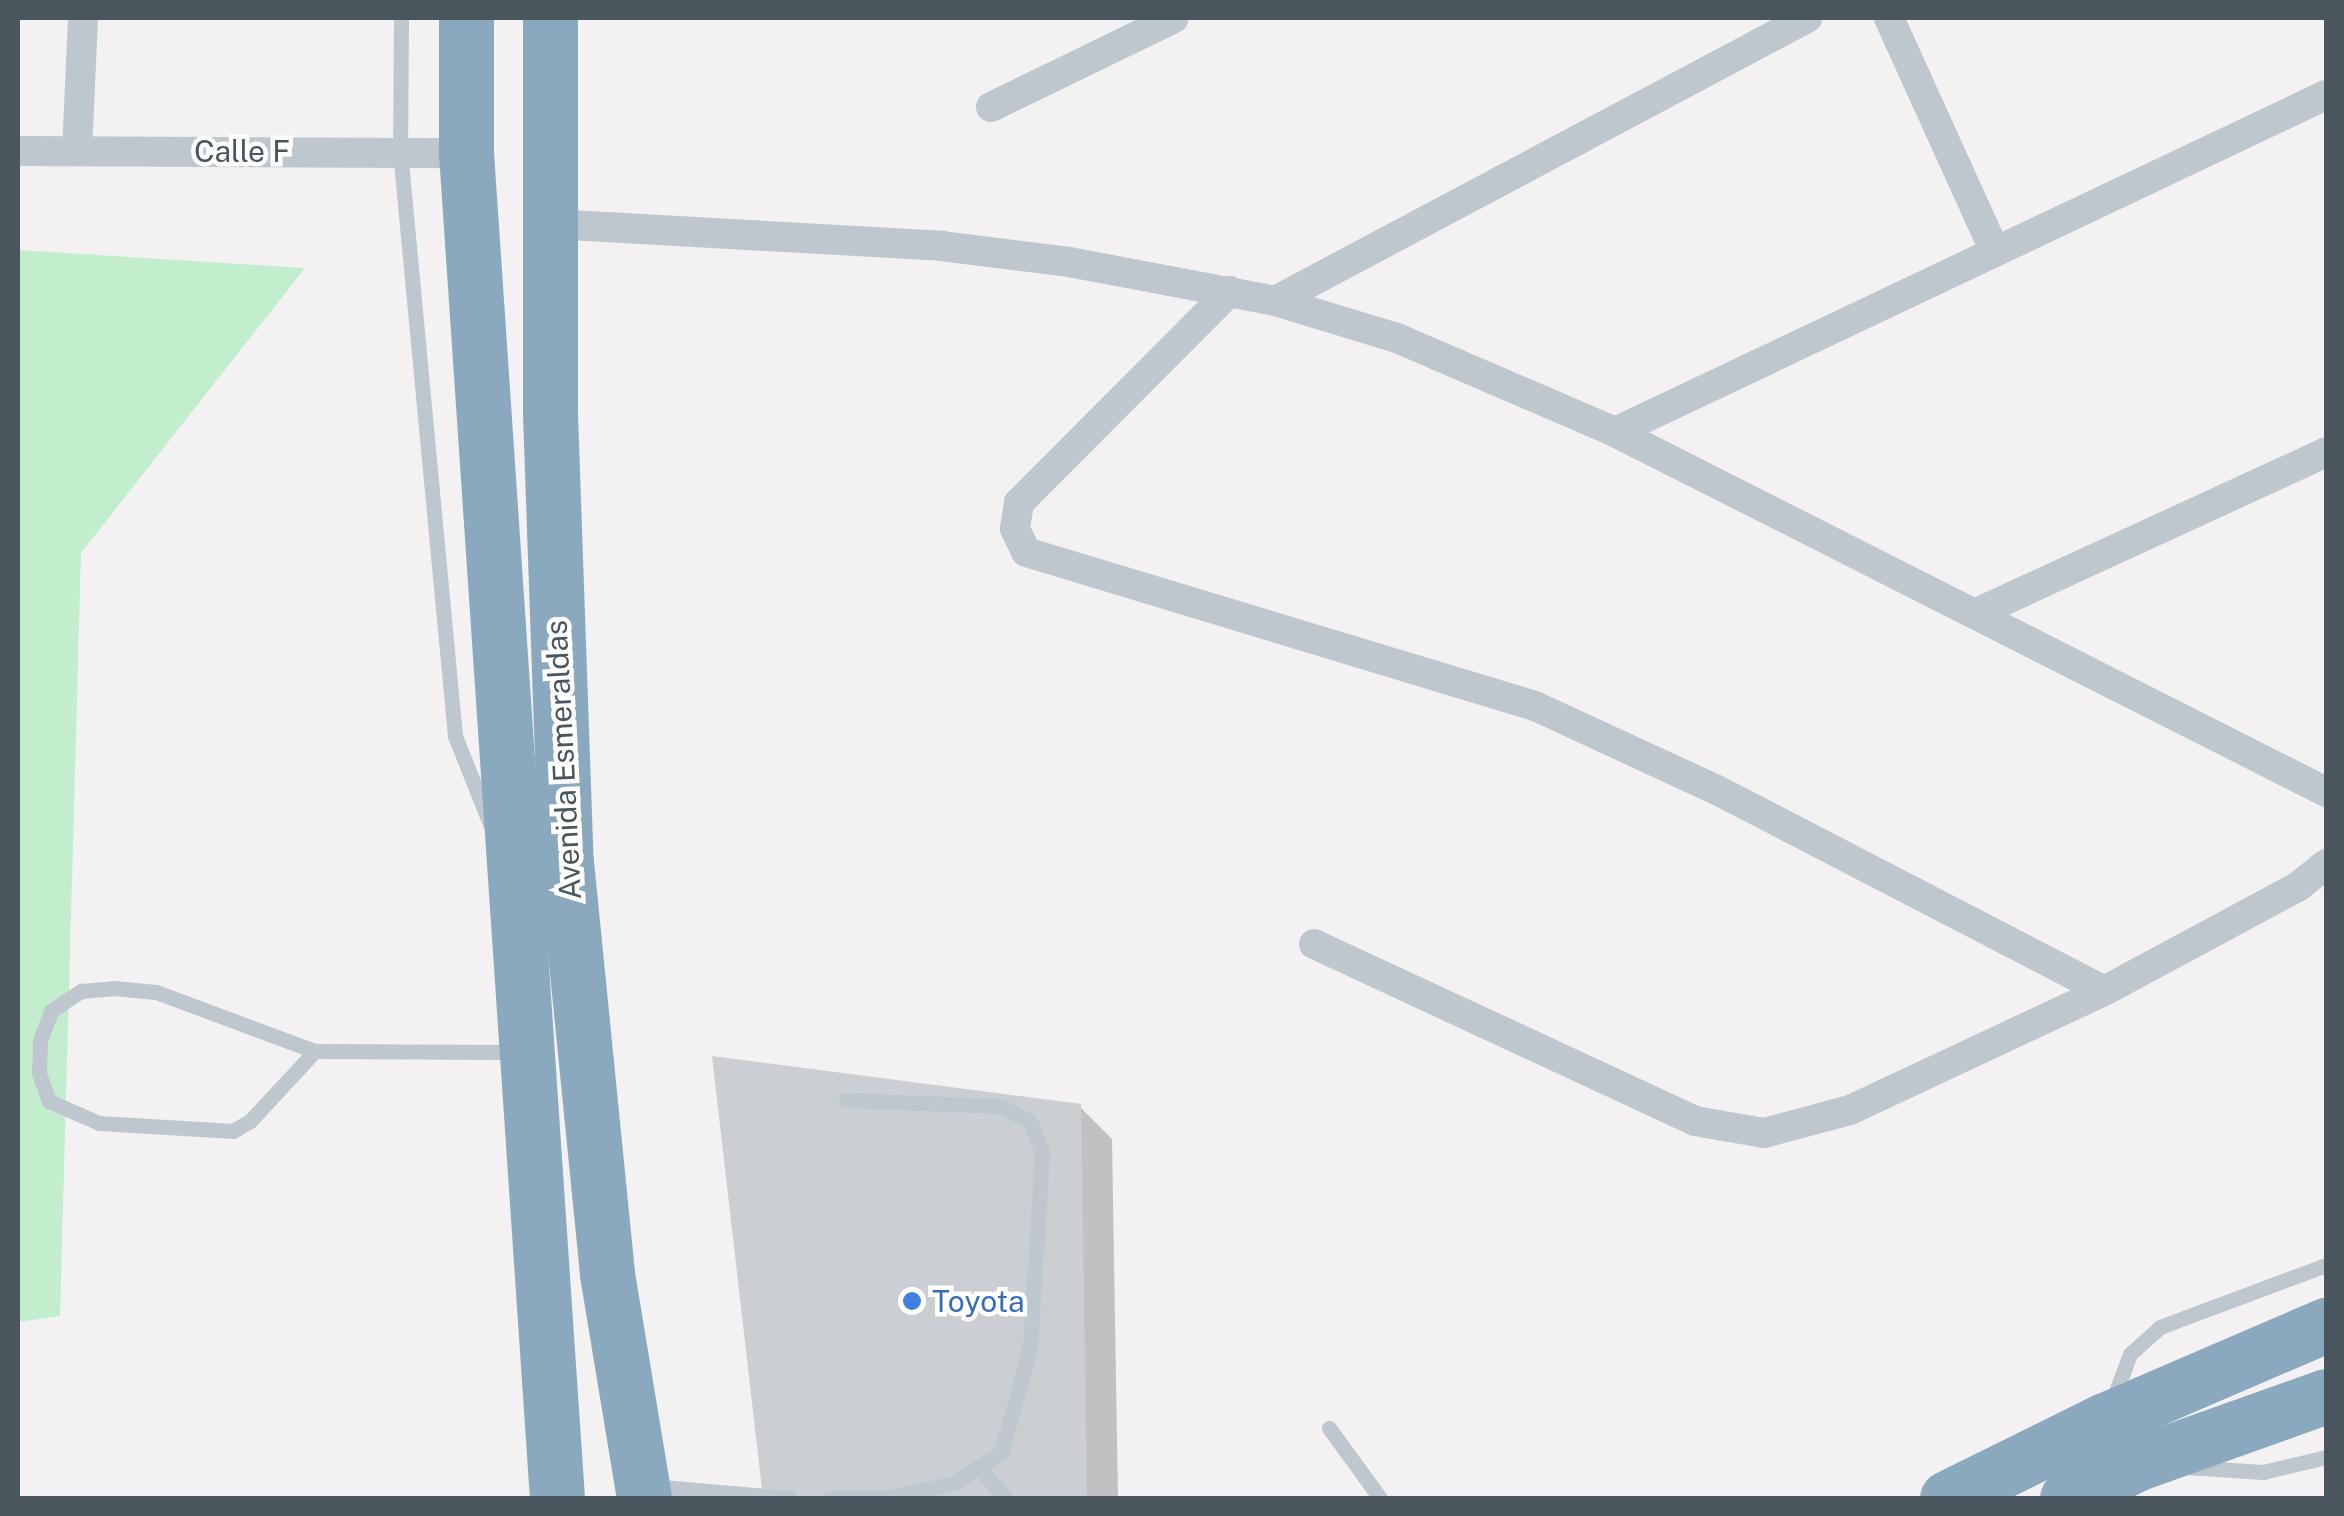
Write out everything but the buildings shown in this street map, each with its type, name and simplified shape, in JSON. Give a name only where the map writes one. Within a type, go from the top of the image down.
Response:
[{"type":"highway","name":"Avenida Esmeraldas","points":[[466,18],[466,153],[558,1498]]},
{"type":"highway","name":"Avenida Esmeraldas","points":[[550,18],[550,414],[566,862],[607,1274],[643,1492]]},
{"type":"highway","points":[[1947,1498],[2106,1420],[2326,1325]]},
{"type":"highway","points":[[2067,1498],[2138,1463],[2326,1396]]},
{"type":"street","points":[[77,151],[83,18]]},
{"type":"street","points":[[990,107],[1174,18]]},
{"type":"street","points":[[1275,300],[1807,18]]},
{"type":"street","points":[[1889,18],[1994,250]]},
{"type":"street","points":[[1615,432],[2326,95]]},
{"type":"street","name":"Calle F","points":[[18,151],[466,153]]},
{"type":"street","points":[[552,224],[941,246],[1275,300],[1466,364],[1615,432],[1980,611],[2326,792]]},
{"type":"street","points":[[1230,290],[1019,503],[1015,529],[1026,552],[1535,706],[1716,790],[2104,991]]},
{"type":"street","points":[[1980,611],[2326,452]]},
{"type":"street","points":[[1314,944],[1694,1122],[1764,1133],[1850,1110],[2104,991],[2299,886],[2326,864]]},
{"type":"lane","points":[[401,18],[400,151],[455,736],[515,887]]},
{"type":"lane","points":[[315,1052],[250,1122],[233,1131],[99,1123],[49,1100],[39,1073],[40,1040],[51,1010],[80,991],[113,988],[156,992],[272,1041],[315,1052],[526,1052]]},
{"type":"lane","points":[[830,1498],[891,1498],[954,1483],[1001,1453],[1030,1348],[1042,1152],[1030,1122],[1000,1106],[846,1100]]},
{"type":"lane","points":[[2106,1420],[2130,1354],[2160,1328],[2326,1266]]},
{"type":"lane","points":[[1328,1428],[1380,1498]]},
{"type":"lane","points":[[2138,1463],[2263,1472],[2326,1458]]},
{"type":"lane","points":[[978,1467],[1004,1498]]},
{"type":"lane","points":[[643,1492],[789,1498]]},
{"type":"green space","points":[[18,250],[305,268],[81,553],[60,1316],[18,1322]]},
{"type":"place","name":"Toyota","points":[[912,1301]]}]
